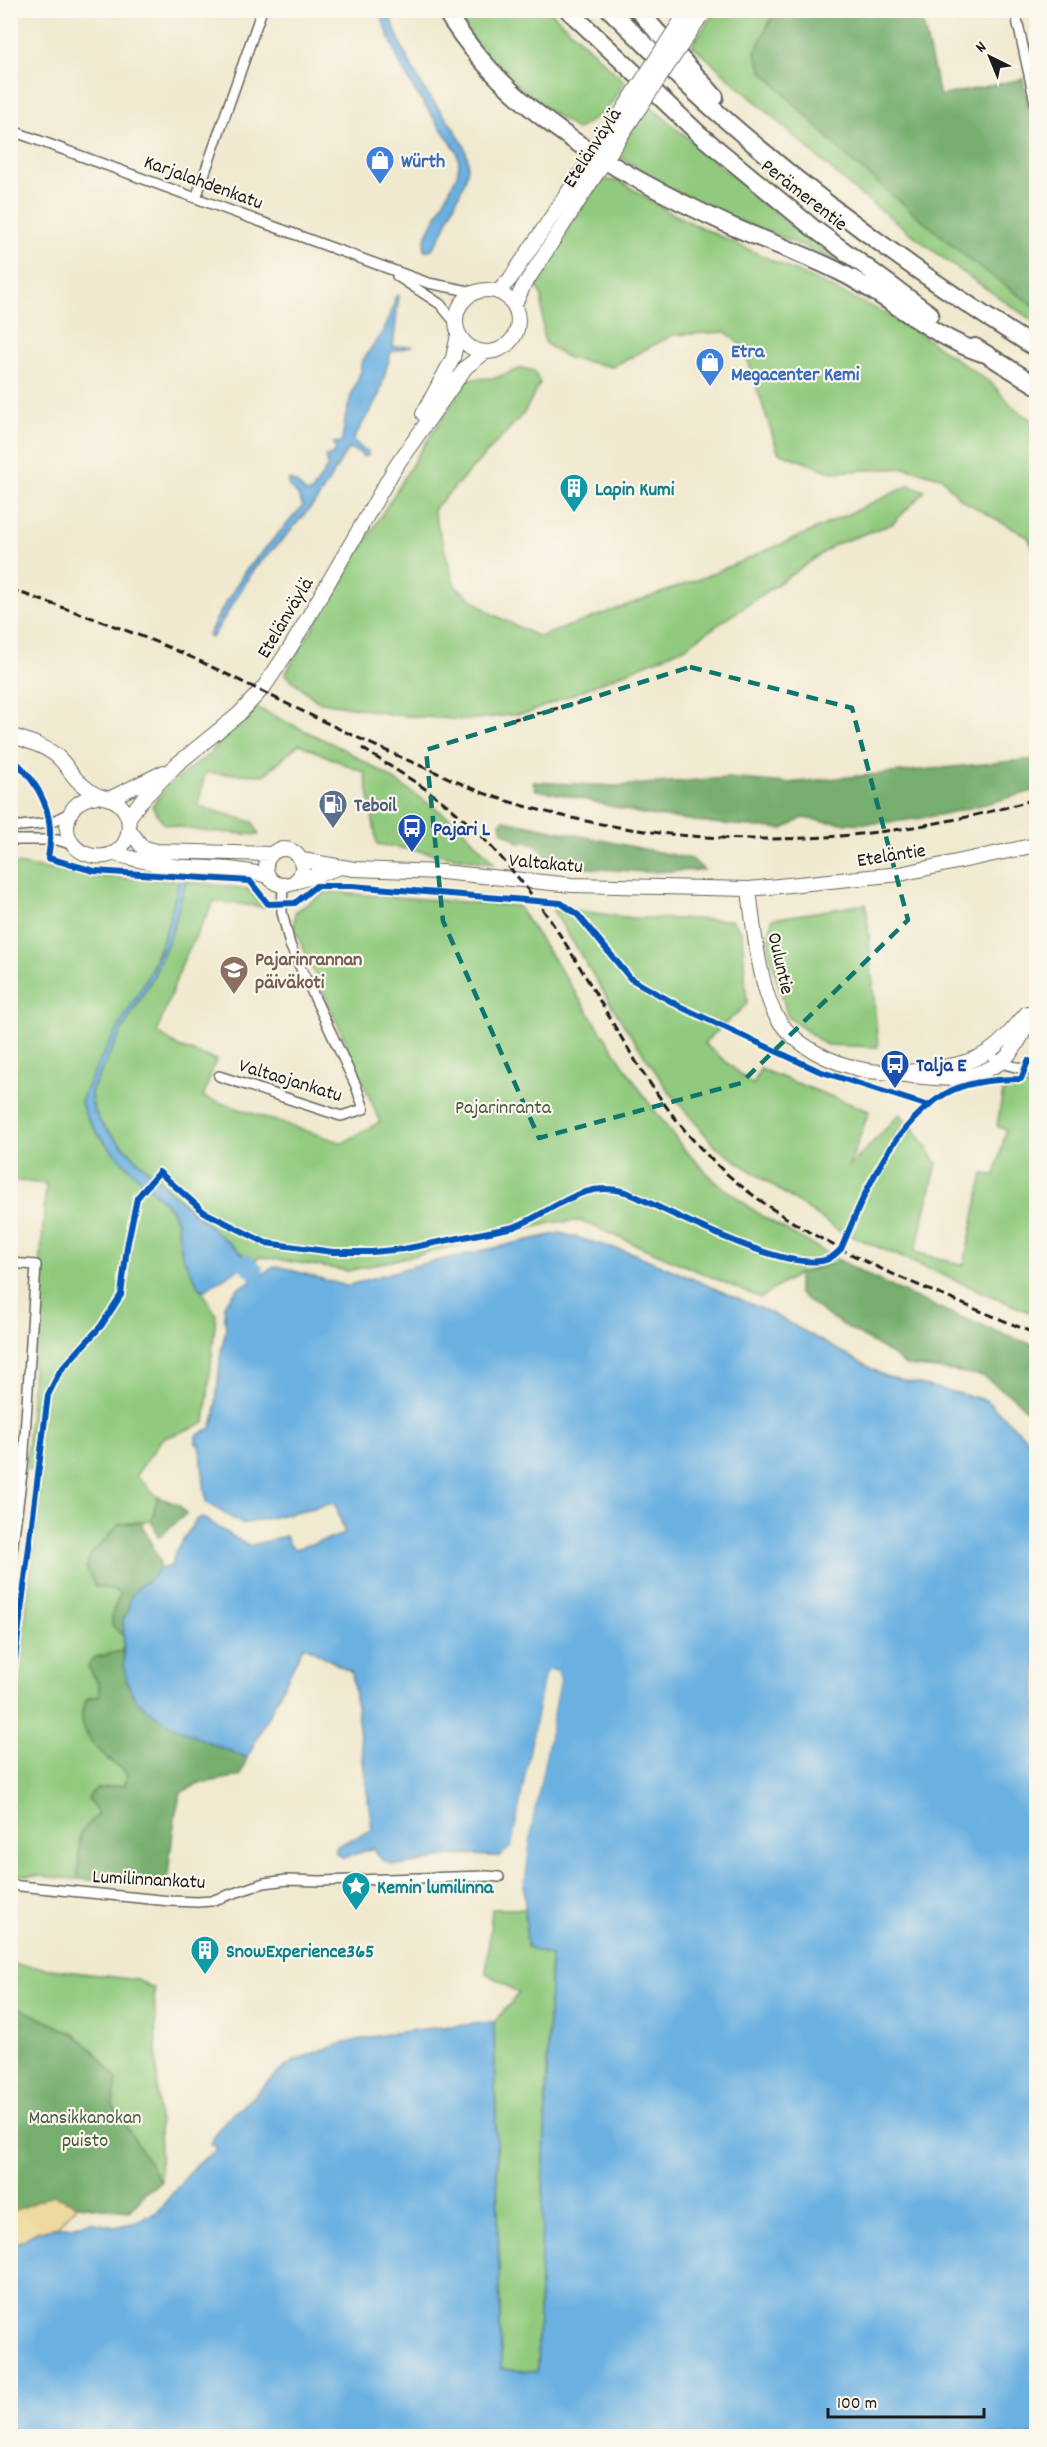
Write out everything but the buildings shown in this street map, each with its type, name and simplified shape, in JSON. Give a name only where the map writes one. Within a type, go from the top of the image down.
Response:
[{"type":"highway","points":[[445,10],[469,47],[501,84],[530,109],[599,157],[654,189],[718,220],[842,272],[958,345],[982,352]]},
{"type":"highway","name":"Perämerentie","points":[[568,10],[699,134],[784,206],[982,352],[1036,385]]},
{"type":"highway","name":"Perämerentie","points":[[610,10],[718,113],[803,184],[969,306],[1036,348]]},
{"type":"highway","points":[[638,10],[724,106],[779,154],[803,184]]},
{"type":"main road","name":"Etelänväylä","points":[[498,292],[510,279],[599,157],[697,13]]},
{"type":"main road","name":"Etelänväylä","points":[[514,306],[599,157]]},
{"type":"main road","points":[[486,290],[498,292],[507,297],[514,306],[518,327],[513,339],[502,348],[484,353],[469,347],[457,329],[457,310],[474,292],[486,290]]},
{"type":"main road","name":"Etelänväylä","points":[[396,466],[403,447],[453,358],[457,329]]},
{"type":"main road","name":"Etelänväylä","points":[[129,824],[140,802],[176,765],[239,714],[264,687],[292,645],[396,466],[466,367],[484,353]]},
{"type":"main road","points":[[10,735],[48,749],[58,757],[79,782],[119,804],[142,846],[156,851],[271,854],[282,849],[289,849],[302,860],[303,871],[298,881],[283,886],[274,883],[268,876],[266,868],[271,854]]},
{"type":"main road","name":"Etelänväylä","points":[[104,797],[176,765]]},
{"type":"main road","points":[[79,782],[75,807],[67,829],[73,844],[87,856],[105,857],[114,854],[165,865],[215,866],[252,871],[268,876]]},
{"type":"main road","points":[[75,807],[104,797]]},
{"type":"main road","points":[[114,854],[127,839],[129,824]]},
{"type":"main road","name":"Eteläntie","points":[[749,889],[900,874],[1036,845]]},
{"type":"main road","name":"Valtakatu","points":[[302,860],[340,868],[442,872],[572,885],[749,889]]},
{"type":"main road","name":"Valtakatu","points":[[298,881],[340,868]]},
{"type":"main road","name":"Ouluntie","points":[[749,889],[754,936],[768,998],[775,1014],[800,1043],[840,1063],[868,1071],[896,1073],[924,1079],[950,1079],[974,1075],[1000,1063],[1017,1044],[1036,1008]]},
{"type":"main road","name":"Ouluntie","points":[[896,1073],[955,1065],[988,1052],[1009,1034],[1036,1003]]},
{"type":"street","points":[[196,198],[262,10]]},
{"type":"street","points":[[1015,10],[1036,107]]},
{"type":"street","name":"Karjalahdenkatu","points":[[10,130],[428,283],[474,292]]},
{"type":"street","name":"Karjalahdenkatu","points":[[386,268],[440,304],[457,329]]},
{"type":"street","points":[[10,827],[50,823],[75,807]]},
{"type":"street","points":[[10,840],[58,840],[73,844]]},
{"type":"street","name":"Valtaojankatu","points":[[219,1076],[342,1116],[364,1109],[356,1086],[290,945],[282,912],[283,886]]},
{"type":"street","points":[[988,1052],[1000,1063],[1036,1072]]},
{"type":"street","points":[[10,1263],[36,1265],[10,1567]]},
{"type":"street","name":"Lumilinnankatu","points":[[10,1885],[198,1902],[211,1901],[264,1883],[287,1880],[500,1877]]},
{"type":"highlighted area","points":[[690,667],[852,708],[908,920],[741,1083],[539,1138],[443,921],[426,750]]},
{"type":"green space","points":[[452,11],[550,11],[625,82],[607,110],[577,130],[536,101],[492,63]]},
{"type":"green space","points":[[715,11],[775,11],[755,52],[971,261],[1036,307],[1036,323],[952,265],[852,188],[692,45]]},
{"type":"green space","points":[[775,11],[920,11],[940,96],[1023,79],[1036,140],[1036,307],[971,261],[848,158],[762,71],[755,52]]},
{"type":"green space","points":[[649,105],[791,226],[850,271],[804,246],[731,218],[667,187],[619,156],[619,150]]},
{"type":"green space","points":[[603,180],[620,181],[667,211],[898,319],[991,383],[1017,411],[1036,423],[1036,555],[1028,537],[960,499],[941,477],[907,468],[831,472],[778,452],[744,348],[726,332],[673,335],[612,367],[568,358],[546,344],[543,335],[542,299],[535,279],[596,186]]},
{"type":"green space","points":[[522,368],[534,371],[540,383],[524,413],[433,510],[455,586],[492,614],[539,637],[702,578],[805,534],[910,485],[925,491],[892,524],[836,544],[684,648],[528,713],[467,720],[396,715],[317,701],[285,674],[416,458],[468,379],[495,378]]},
{"type":"green space","points":[[255,707],[341,748],[385,774],[457,823],[495,864],[377,844],[365,773],[299,744],[264,775],[205,773],[198,806],[253,822],[259,835],[201,831],[164,824],[152,806],[167,786],[208,755]]},
{"type":"green space","points":[[1036,759],[1036,790],[1008,798],[950,813],[891,822],[832,822],[803,818],[783,829],[642,814],[536,790],[533,782],[615,786],[727,778],[787,783]]},
{"type":"green space","points":[[504,820],[692,859],[704,870],[647,872],[572,867],[546,856],[538,846],[525,842],[520,843],[502,831],[500,823]]},
{"type":"green space","points":[[10,863],[89,876],[179,881],[168,925],[150,972],[85,1091],[98,1134],[172,1210],[177,1222],[182,1255],[216,1315],[205,1423],[162,1439],[136,1475],[158,1497],[151,1521],[120,1524],[95,1586],[114,1590],[120,1594],[112,1614],[112,1625],[124,1637],[122,1651],[93,1658],[92,1675],[99,1684],[99,1696],[88,1698],[83,1706],[107,1759],[128,1774],[124,1785],[96,1789],[98,1814],[80,1834],[78,1879],[11,1874],[11,1746],[42,1470],[26,1469],[46,1184],[11,1180]]},
{"type":"green space","name":"Pajarinranta","points":[[186,881],[248,889],[264,907],[214,901],[184,959],[157,1032],[179,1047],[216,1060],[203,1097],[343,1143],[380,1122],[294,928],[295,912],[326,892],[518,906],[646,1099],[683,1148],[715,1181],[763,1217],[841,1261],[798,1274],[760,1298],[581,1221],[556,1222],[348,1271],[262,1257],[251,1261],[193,1212],[102,1125],[95,1113],[92,1101],[91,1092],[121,1032],[154,975],[172,932]]},
{"type":"green space","points":[[866,904],[878,1047],[826,1045],[788,1017],[768,948],[772,919]]},
{"type":"green space","points":[[551,907],[632,918],[732,920],[742,933],[747,1004],[704,1043],[753,1085],[760,1069],[869,1111],[849,1167],[900,1114],[915,1130],[937,1163],[915,1252],[964,1265],[983,1174],[995,1175],[1006,1130],[997,1126],[1003,1091],[1036,1084],[1036,1315],[838,1230],[716,1147],[670,1093],[624,1025]]},
{"type":"green space","points":[[841,1261],[937,1307],[1036,1346],[1036,1420],[1014,1398],[983,1376],[907,1366],[828,1316],[798,1293],[798,1274]]},
{"type":"green space","points":[[158,1497],[179,1505],[186,1514],[159,1537],[151,1521]]},
{"type":"green space","points":[[141,1522],[160,1562],[159,1569],[131,1596],[128,1612],[123,1620],[124,1637],[112,1625],[112,1614],[120,1594],[114,1590],[95,1586],[86,1568],[90,1555],[120,1524]]},
{"type":"green space","points":[[122,1651],[132,1693],[168,1723],[247,1758],[240,1776],[202,1783],[181,1792],[175,1816],[167,1882],[159,1886],[78,1879],[80,1834],[98,1814],[88,1798],[96,1789],[124,1785],[128,1774],[100,1751],[85,1731],[82,1710],[88,1698],[99,1696],[99,1684],[88,1667],[93,1658]]},
{"type":"green space","points":[[492,1909],[525,1909],[527,1947],[551,1956],[537,2373],[501,2369],[494,2022],[519,1993],[486,1973]]},
{"type":"green space","name":"Mansikkanokan puisto","points":[[11,1964],[137,1980],[154,1988],[161,2182],[147,2191],[129,2211],[78,2205],[53,2195],[11,2212]]},
{"type":"green space","name":"Mansikkanokan puisto","points":[[11,2004],[76,2035],[94,2051],[117,2079],[113,2105],[161,2182],[147,2191],[129,2211],[78,2205],[53,2195],[11,2212]]},
{"type":"sand","points":[[53,2195],[78,2205],[57,2227],[37,2232],[11,2247],[11,2212]]},
{"type":"water","points":[[379,11],[388,11],[417,77],[457,133],[466,153],[468,169],[465,181],[440,237],[430,250],[424,250],[425,239],[457,175],[459,163],[457,151],[415,91],[401,66]]},
{"type":"water","points":[[399,295],[393,347],[412,346],[391,352],[379,395],[353,440],[363,450],[368,451],[368,456],[363,457],[360,453],[348,449],[317,500],[254,569],[212,638],[208,636],[245,571],[303,506],[297,494],[289,486],[289,480],[295,482],[306,493],[312,492],[328,466],[325,456],[332,455],[336,450],[333,443],[342,442],[345,419],[361,371],[361,363],[383,331],[394,306],[395,297]]},
{"type":"water","points":[[179,881],[186,881],[172,932],[154,975],[121,1032],[91,1092],[91,1101],[102,1125],[138,1161],[212,1229],[251,1261],[205,1290],[200,1289],[182,1255],[177,1222],[172,1210],[106,1144],[94,1129],[81,1102],[104,1053],[159,952]]},
{"type":"water","points":[[560,1233],[635,1254],[769,1312],[885,1376],[986,1400],[1036,1447],[1036,2436],[11,2436],[10,2247],[37,2232],[57,2227],[71,2227],[90,2222],[115,2227],[136,2222],[157,2212],[197,2164],[216,2150],[216,2146],[211,2145],[217,2131],[289,2064],[342,2044],[392,2033],[494,2022],[501,2369],[537,2372],[551,1956],[527,1947],[524,1885],[532,1823],[560,1680],[554,1670],[545,1675],[512,1847],[501,1856],[451,1856],[404,1865],[384,1861],[374,1848],[343,1858],[335,1852],[337,1846],[372,1830],[352,1673],[304,1645],[247,1758],[166,1722],[139,1702],[132,1692],[126,1674],[123,1620],[128,1612],[131,1596],[159,1569],[172,1564],[175,1552],[196,1520],[202,1517],[248,1546],[286,1536],[289,1544],[295,1549],[345,1534],[335,1503],[242,1524],[206,1502],[200,1444],[196,1444],[196,1436],[211,1428],[215,1415],[221,1351],[226,1330],[224,1305],[238,1288],[250,1282],[252,1271],[255,1269],[263,1274],[272,1267],[281,1267],[346,1286],[414,1266]]},
{"type":"pier","points":[[550,1670],[557,1672],[560,1680],[532,1823],[524,1885],[521,1884],[530,1823],[557,1680],[553,1673],[548,1676],[515,1848],[509,1856],[505,1858],[501,1856],[512,1847],[545,1675]]},
{"type":"waterway","points":[[247,1264],[254,1270]]},
{"type":"railway","points":[[10,589],[171,648],[312,716],[473,789],[564,816],[631,829],[699,837],[767,839],[835,836],[903,829],[970,816],[1036,799]]},
{"type":"railway","points":[[510,720],[579,703]]},
{"type":"railway","points":[[362,748],[442,801],[479,834],[504,861],[548,917],[568,947],[624,1042],[663,1102],[710,1158],[744,1188],[781,1215],[864,1261],[1036,1334]]},
{"type":"cycle path","points":[[10,756],[31,778],[44,802],[50,828],[48,858],[94,871],[250,881],[268,904],[295,903],[316,886],[352,886],[561,903],[578,915],[631,979],[681,1007],[819,1071],[929,1106]]},
{"type":"cycle path","points":[[10,1699],[48,1395],[60,1371],[101,1326],[121,1295],[127,1247],[137,1198],[159,1172],[204,1212],[266,1243],[333,1252],[404,1249],[514,1227],[581,1193],[610,1189],[626,1192],[698,1226],[759,1250],[788,1259],[812,1262],[830,1258],[841,1249],[881,1163],[909,1124],[926,1108],[945,1094],[963,1086],[992,1080],[1021,1079],[1028,1061],[1036,1063]]},
{"type":"place","name":"Würth","points":[[380,186]]},
{"type":"place","name":"Etra Megacenter Kemi","points":[[710,388]]},
{"type":"place","name":"Lapin Kumi","points":[[574,514]]},
{"type":"place","name":"Teboil","points":[[333,830]]},
{"type":"place","name":"Pajari L","points":[[412,854]]},
{"type":"place","name":"Pajarinrannan päiväkoti","points":[[234,996]]},
{"type":"place","name":"Talja E","points":[[895,1090]]},
{"type":"place","name":"Kemin lumilinna","points":[[356,1912]]},
{"type":"place","name":"SnowExperience365","points":[[205,1976]]}]
